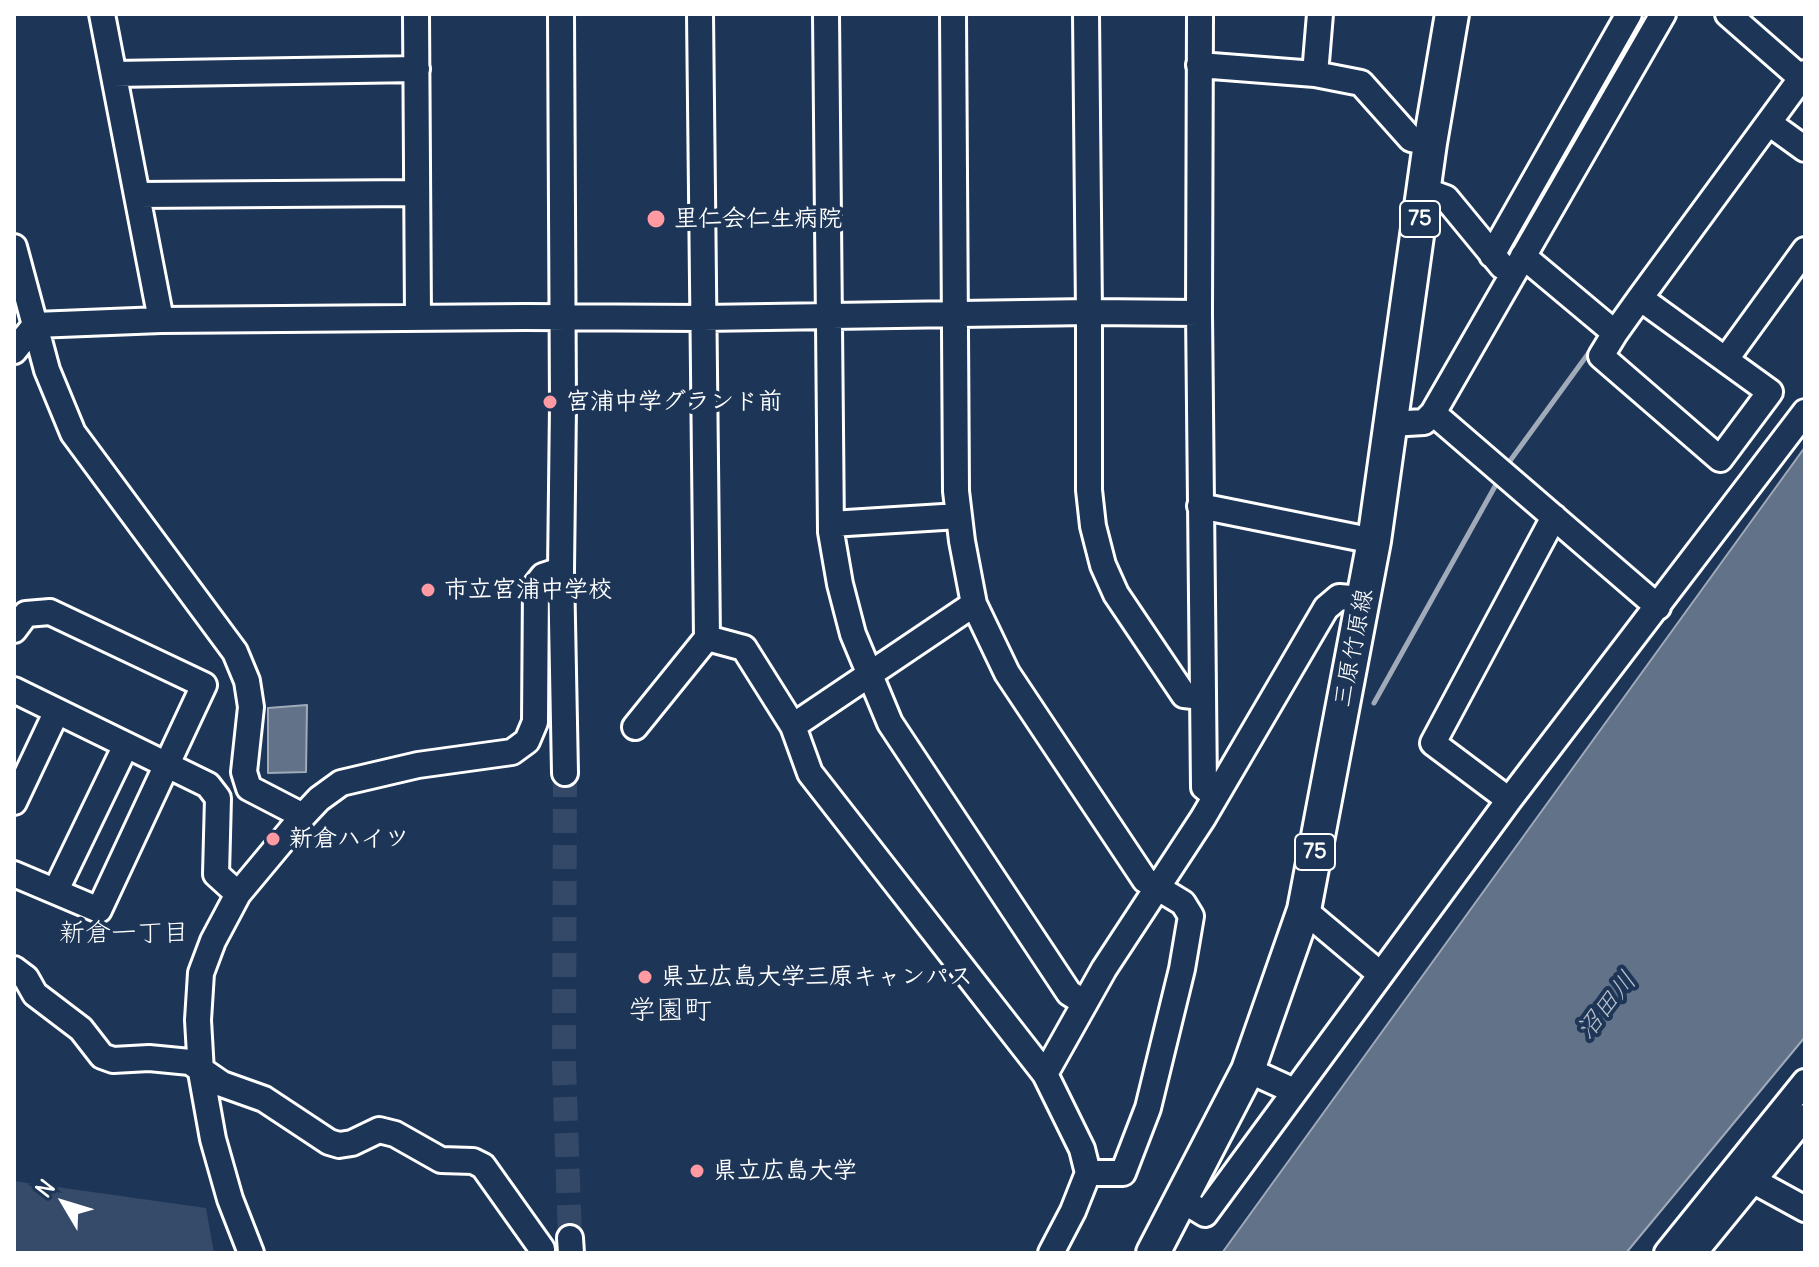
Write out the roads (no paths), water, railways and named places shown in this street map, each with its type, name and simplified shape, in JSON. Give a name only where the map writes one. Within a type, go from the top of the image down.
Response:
[{"type":"main road","name":"三原竹原線","points":[[1153,1253],[1248,1070],[1304,910],[1374,541],[1430,143],[1452,14]]},
{"type":"street","points":[[102,14],[161,320]]},
{"type":"street","points":[[416,14],[418,317]]},
{"type":"street","points":[[561,14],[561,570],[565,773]]},
{"type":"street","points":[[635,727],[707,638],[700,14]]},
{"type":"street","points":[[826,14],[831,524],[840,584],[853,634],[890,723],[1069,993],[1085,1003]]},
{"type":"street","points":[[953,14],[956,491],[974,604],[1007,673],[1145,880],[1183,903],[1191,916],[1182,969],[1148,1108],[1123,1173],[1088,1173]]},
{"type":"street","points":[[1086,14],[1089,490],[1093,526],[1103,565],[1116,594],[1184,695],[1202,697]]},
{"type":"street","points":[[1200,14],[1202,697],[1204,787],[1215,796]]},
{"type":"street","points":[[1315,74],[1320,14]]},
{"type":"street","points":[[1390,424],[1424,422],[1433,413],[1489,316],[1506,260],[1629,14]]},
{"type":"street","points":[[1506,260],[1663,14]]},
{"type":"street","points":[[1640,298],[1770,392],[1720,459],[1601,356],[1640,298],[1803,76],[1728,14]]},
{"type":"street","points":[[1199,65],[1315,74],[1361,83],[1411,139],[1430,143]]},
{"type":"street","points":[[114,74],[417,69]]},
{"type":"street","points":[[1769,123],[1805,149]]},
{"type":"street","points":[[1424,190],[1446,198],[1506,260],[1615,333]]},
{"type":"street","points":[[137,195],[417,193]]},
{"type":"street","points":[[14,247],[47,370],[73,433],[235,652],[247,681],[251,707],[244,772],[249,788],[303,816]]},
{"type":"street","points":[[1726,359],[1805,250]]},
{"type":"street","points":[[14,351],[35,325],[161,320],[1199,313]]},
{"type":"street","points":[[1182,1200],[1205,1214],[1509,800],[1805,412]]},
{"type":"street","points":[[1433,413],[1658,607]]},
{"type":"street","points":[[1200,506],[1374,541]]},
{"type":"street","points":[[831,524],[959,516]]},
{"type":"street","points":[[1509,800],[1433,743],[1554,517]]},
{"type":"street","points":[[251,1253],[230,1199],[213,1139],[201,1072],[198,1020],[201,973],[213,941],[238,894],[303,816],[341,783],[418,765],[512,752],[527,741],[535,722],[536,585],[543,576],[561,570]]},
{"type":"street","points":[[1045,1074],[1085,1003],[1215,796],[1326,608],[1339,597],[1363,599]]},
{"type":"street","points":[[793,726],[974,604]]},
{"type":"street","points":[[14,630],[26,614],[50,612],[204,685],[99,910],[14,874]]},
{"type":"street","points":[[707,638],[744,648],[793,726],[810,773],[1045,1074],[1082,1149],[1088,1173],[1051,1253]]},
{"type":"street","points":[[14,690],[208,785],[218,798],[216,874],[238,894]]},
{"type":"street","points":[[14,802],[57,711]]},
{"type":"street","points":[[56,890],[126,745]]},
{"type":"street","points":[[1304,910],[1380,974]]},
{"type":"street","points":[[14,969],[26,978],[35,994],[81,1029],[102,1056],[113,1060],[149,1058],[190,1062],[222,1084],[264,1099],[329,1142],[339,1145],[352,1143],[379,1130],[395,1134],[441,1160],[473,1161],[483,1166],[542,1249]]},
{"type":"street","points":[[1248,1070],[1294,1091]]},
{"type":"street","points":[[1667,1253],[1805,1082]]},
{"type":"street","points":[[1694,1253],[1805,1117]]},
{"type":"street","points":[[1752,1180],[1805,1209]]},
{"type":"water","name":"沼田川","points":[[1805,447],[1805,1037],[1626,1253],[1222,1253]]},
{"type":"water","points":[[307,705],[306,772],[268,773],[268,708]]},
{"type":"waterway","points":[[1507,465],[1593,347]]},
{"type":"waterway","points":[[1374,703],[1498,481]]},
{"type":"tunnel","points":[[565,773],[564,1066],[570,1238]]},
{"type":"place","name":"里仁会仁生病院","points":[[656,219]]},
{"type":"place","name":"宮浦中学グランド前","points":[[550,402]]},
{"type":"place","name":"市立宮浦中学校","points":[[428,590]]},
{"type":"place","name":"新倉ハイツ","points":[[273,839]]},
{"type":"place","name":"県立広島大学三原キャンパス","points":[[645,977]]},
{"type":"place","name":"県立広島大学","points":[[697,1171]]},
{"type":"district","name":"新倉一丁目","points":[[124,934]]},
{"type":"district","name":"学園町","points":[[670,1011]]}]
